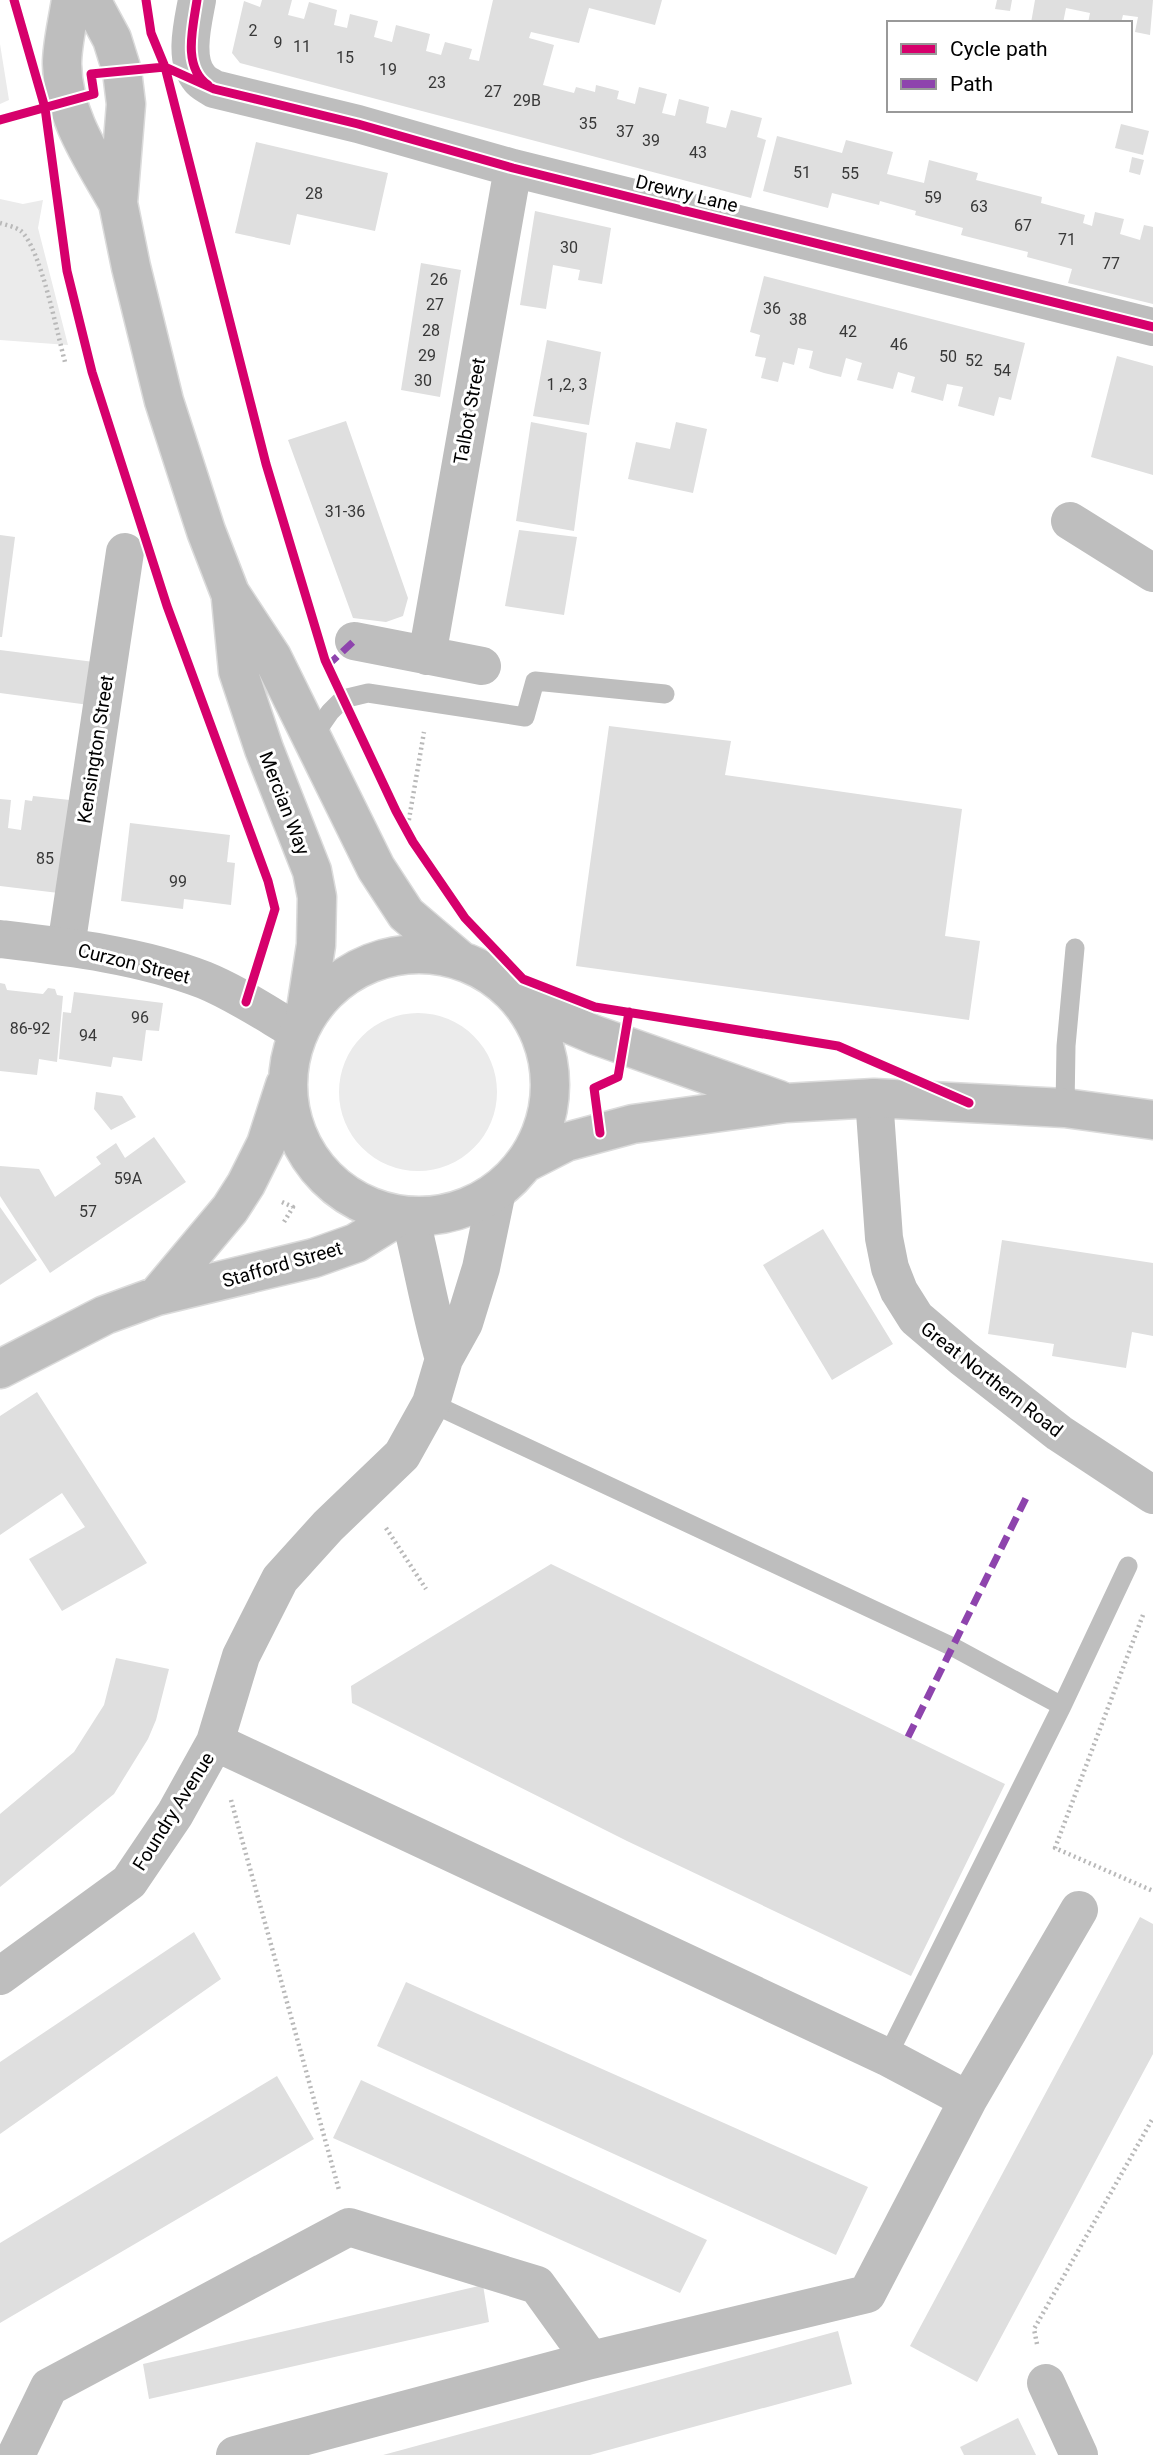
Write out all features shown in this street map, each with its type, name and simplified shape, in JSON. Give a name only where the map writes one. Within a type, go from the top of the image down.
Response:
[{"type":"street","name":"Mercian Way","points":[[71,0],[62,64],[68,100],[77,130],[118,203]]},
{"type":"street","name":"Mercian Way","points":[[91,0],[112,39],[124,82],[126,104],[118,203],[131,267],[164,401],[206,531],[230,593],[272,657],[376,868],[406,914],[460,960]]},
{"type":"street","name":"Drewry Lane","points":[[197,0],[192,29],[192,62],[199,78],[214,89],[358,124],[513,168],[1153,327]]},
{"type":"street","name":"Talbot Street","points":[[427,656],[513,168]]},
{"type":"street","points":[[1070,521],[1153,573]]},
{"type":"street","name":"Kensington Street","points":[[66,947],[125,552]]},
{"type":"street","name":"Mercian Way","points":[[230,593],[237,671],[264,749],[312,871],[317,897],[316,945],[287,1080]]},
{"type":"street","points":[[354,641],[482,666]]},
{"type":"street","name":"Curzon Street","points":[[0,939],[66,947],[157,965],[206,981],[301,1024]]},
{"type":"street","points":[[287,1080],[294,1127],[304,1149],[318,1169],[335,1186],[355,1200],[377,1210],[405,1215],[439,1215],[460,1210],[497,1191],[525,1163],[546,1120],[550,1071],[545,1047],[536,1025],[523,1004],[495,977],[460,960],[429,954],[397,955],[366,964],[338,981],[301,1024]]},
{"type":"street","points":[[523,1004],[595,1035],[786,1103]]},
{"type":"street","name":"Stafford Street","points":[[156,1296],[230,1209],[246,1184],[266,1144],[287,1080]]},
{"type":"street","points":[[525,1163],[566,1142],[633,1124],[786,1103],[874,1098],[1065,1108],[1153,1120]]},
{"type":"street","name":"Great Northern Road","points":[[874,1098],[884,1238],[890,1268],[899,1291],[916,1318],[1059,1433],[1153,1495]]},
{"type":"street","name":"Foundry Avenue","points":[[0,1976],[129,1882],[175,1814],[215,1742],[241,1656],[280,1579],[328,1526],[402,1455],[431,1404],[444,1359],[464,1323],[481,1268],[497,1191]]},
{"type":"street","points":[[405,1215],[424,1270],[444,1359]]},
{"type":"street","name":"Stafford Street","points":[[0,1369],[105,1315],[156,1296],[314,1258],[356,1243],[405,1215]]},
{"type":"street","points":[[215,1742],[887,2057],[968,2100]]},
{"type":"street","points":[[235,2455],[591,2360],[867,2294],[968,2100],[1079,1910]]},
{"type":"street","points":[[16,2455],[49,2387],[349,2227],[537,2285],[591,2360]]},
{"type":"street","points":[[1046,2383],[1079,2455]]},
{"type":"lane","points":[[313,738],[330,712],[343,699],[368,693],[525,717],[535,681],[665,694]]},
{"type":"lane","points":[[1065,1108],[1066,1046],[1074,948]]},
{"type":"lane","points":[[431,1404],[953,1647],[1062,1706]]},
{"type":"lane","points":[[887,2057],[1062,1706],[1128,1566]]},
{"type":"path","points":[[0,223],[20,230],[32,247],[42,271],[65,362]]},
{"type":"path","points":[[407,831],[426,722]]},
{"type":"path","points":[[401,821],[413,842]]},
{"type":"path","points":[[382,1521],[426,1589]]},
{"type":"path","points":[[1129,1649],[1055,1848],[1153,1891]]},
{"type":"path","points":[[215,1742],[349,2227]]},
{"type":"path","points":[[1034,2329],[1153,2118]]},
{"type":"shaded area","points":[[0,44],[9,100],[0,104]]},
{"type":"shaded area","points":[[0,199],[23,204],[43,200],[38,228],[68,345],[0,340]]},
{"type":"shaded area","points":[[418,1013],[448,1019],[474,1036],[491,1062],[497,1092],[491,1122],[474,1148],[448,1165],[418,1171],[388,1165],[362,1148],[345,1122],[339,1092],[345,1062],[362,1036],[388,1019]]},
{"type":"building","points":[[262,0],[292,0],[288,15],[304,19],[309,2],[337,10],[334,25],[347,28],[350,14],[378,21],[374,37],[392,42],[396,25],[430,34],[426,51],[441,55],[445,42],[472,49],[469,59],[479,61],[493,0],[662,0],[655,25],[589,8],[579,43],[531,32],[529,38],[554,45],[543,85],[574,93],[576,87],[595,92],[596,85],[619,91],[617,99],[635,104],[639,87],[667,94],[662,113],[675,116],[679,99],[709,107],[706,123],[726,128],[731,110],[762,118],[757,137],[766,140],[751,198],[240,63],[232,53],[244,1],[260,7]]},
{"type":"building","points":[[997,0],[1012,0],[1010,11],[995,9]]},
{"type":"building","points":[[1035,0],[1153,0],[1150,35],[1135,32],[1138,17],[1123,15],[1122,21],[1088,21],[1090,13],[1066,8],[1063,21],[1031,21]]},
{"type":"building","points":[[1121,124],[1149,131],[1143,155],[1115,148]]},
{"type":"building","points":[[777,136],[842,153],[846,140],[893,152],[887,174],[924,183],[929,160],[978,173],[976,180],[1042,197],[1041,203],[1085,215],[1083,223],[1092,226],[1095,212],[1124,219],[1120,234],[1140,240],[1144,225],[1153,227],[1153,304],[1068,283],[1072,269],[1027,257],[1028,252],[961,235],[963,228],[915,215],[916,211],[880,201],[879,205],[832,193],[828,208],[763,191]]},
{"type":"building","points":[[256,142],[388,173],[375,231],[297,214],[290,245],[235,233]]},
{"type":"building","points":[[1132,157],[1144,160],[1140,175],[1129,172]]},
{"type":"building","points":[[535,211],[611,228],[602,284],[578,280],[580,270],[553,265],[546,309],[520,305]]},
{"type":"building","points":[[421,263],[461,270],[440,397],[401,390]]},
{"type":"building","points":[[764,276],[1025,343],[1011,400],[999,397],[994,416],[958,406],[963,387],[947,384],[943,401],[911,392],[915,377],[898,372],[893,389],[857,380],[862,363],[846,358],[841,377],[824,373],[809,368],[813,351],[798,348],[794,365],[783,362],[778,382],[761,378],[766,358],[755,356],[760,335],[750,332]]},
{"type":"building","points":[[547,340],[601,352],[589,425],[533,416]]},
{"type":"building","points":[[1117,356],[1153,366],[1153,475],[1091,457]]},
{"type":"building","points":[[346,421],[408,598],[403,616],[386,622],[353,618],[288,440]]},
{"type":"building","points":[[531,422],[587,433],[574,531],[516,521]]},
{"type":"building","points":[[676,422],[707,429],[693,493],[628,479],[636,442],[670,449]]},
{"type":"building","points":[[519,530],[577,537],[564,615],[505,606]]},
{"type":"building","points":[[0,535],[15,537],[2,637],[0,637]]},
{"type":"building","points":[[0,650],[94,662],[89,705],[0,693]]},
{"type":"building","points":[[609,726],[731,741],[725,775],[962,809],[945,936],[980,941],[969,1020],[576,966]]},
{"type":"building","points":[[33,796],[79,801],[67,894],[0,886],[0,799],[11,800],[8,828],[21,830],[25,800],[32,801]]},
{"type":"building","points":[[130,823],[230,835],[227,862],[235,863],[231,905],[184,899],[183,909],[121,901]]},
{"type":"building","points":[[0,983],[5,984],[7,990],[43,994],[48,988],[55,989],[57,995],[63,996],[57,1062],[39,1059],[37,1075],[0,1071]]},
{"type":"building","points":[[74,992],[163,1003],[159,1031],[146,1030],[142,1061],[113,1057],[111,1067],[59,1059],[63,1012],[71,1013]]},
{"type":"building","points":[[96,1092],[122,1096],[136,1117],[111,1130],[94,1109]]},
{"type":"building","points":[[154,1137],[186,1182],[50,1273],[0,1196],[0,1166],[39,1169],[55,1197],[101,1164],[96,1157],[116,1143],[125,1158]]},
{"type":"building","points":[[0,1207],[37,1260],[0,1285]]},
{"type":"building","points":[[823,1229],[893,1344],[832,1380],[763,1265]]},
{"type":"building","points":[[1002,1240],[1153,1263],[1153,1336],[1132,1332],[1126,1368],[1052,1356],[1054,1344],[988,1334]]},
{"type":"building","points":[[37,1392],[147,1563],[62,1611],[29,1559],[85,1527],[62,1493],[0,1535],[0,1416]]},
{"type":"building","points":[[551,1564],[1005,1784],[911,1976],[627,1841],[352,1703],[351,1686]]},
{"type":"building","points":[[116,1658],[169,1669],[156,1720],[148,1739],[114,1794],[0,1887],[0,1814],[74,1752],[104,1705]]},
{"type":"building","points":[[1140,1917],[1153,1924],[1153,2054],[977,2382],[910,2346]]},
{"type":"building","points":[[194,1932],[221,1979],[0,2134],[0,2062]]},
{"type":"building","points":[[406,1982],[868,2187],[836,2255],[377,2046]]},
{"type":"building","points":[[277,2076],[314,2139],[0,2323],[0,2243]]},
{"type":"building","points":[[361,2080],[707,2240],[680,2293],[333,2138]]},
{"type":"building","points":[[483,2285],[489,2322],[149,2399],[143,2364]]},
{"type":"building","points":[[838,2331],[852,2384],[590,2455],[383,2455]]},
{"type":"building","points":[[1018,2418],[1036,2455],[964,2455],[960,2447]]},
{"type":"marked path","points":[[327,666],[354,641]]},
{"type":"marked path","points":[[908,1737],[1028,1494]]},
{"type":"cycle path","points":[[14,0],[45,108],[67,271],[92,372],[167,606],[268,881],[275,909],[246,1002]]},
{"type":"cycle path","points":[[146,0],[151,33],[165,67],[266,464],[325,660],[396,811],[413,842],[465,918],[523,979],[595,1007],[838,1046],[969,1103]]},
{"type":"cycle path","points":[[197,0],[192,57],[200,77],[208,85]]},
{"type":"cycle path","points":[[0,120],[94,94],[91,74],[165,67],[214,89],[358,124],[513,168],[1153,327]]},
{"type":"cycle path","points":[[600,1133],[594,1088],[618,1077],[629,1012]]}]
